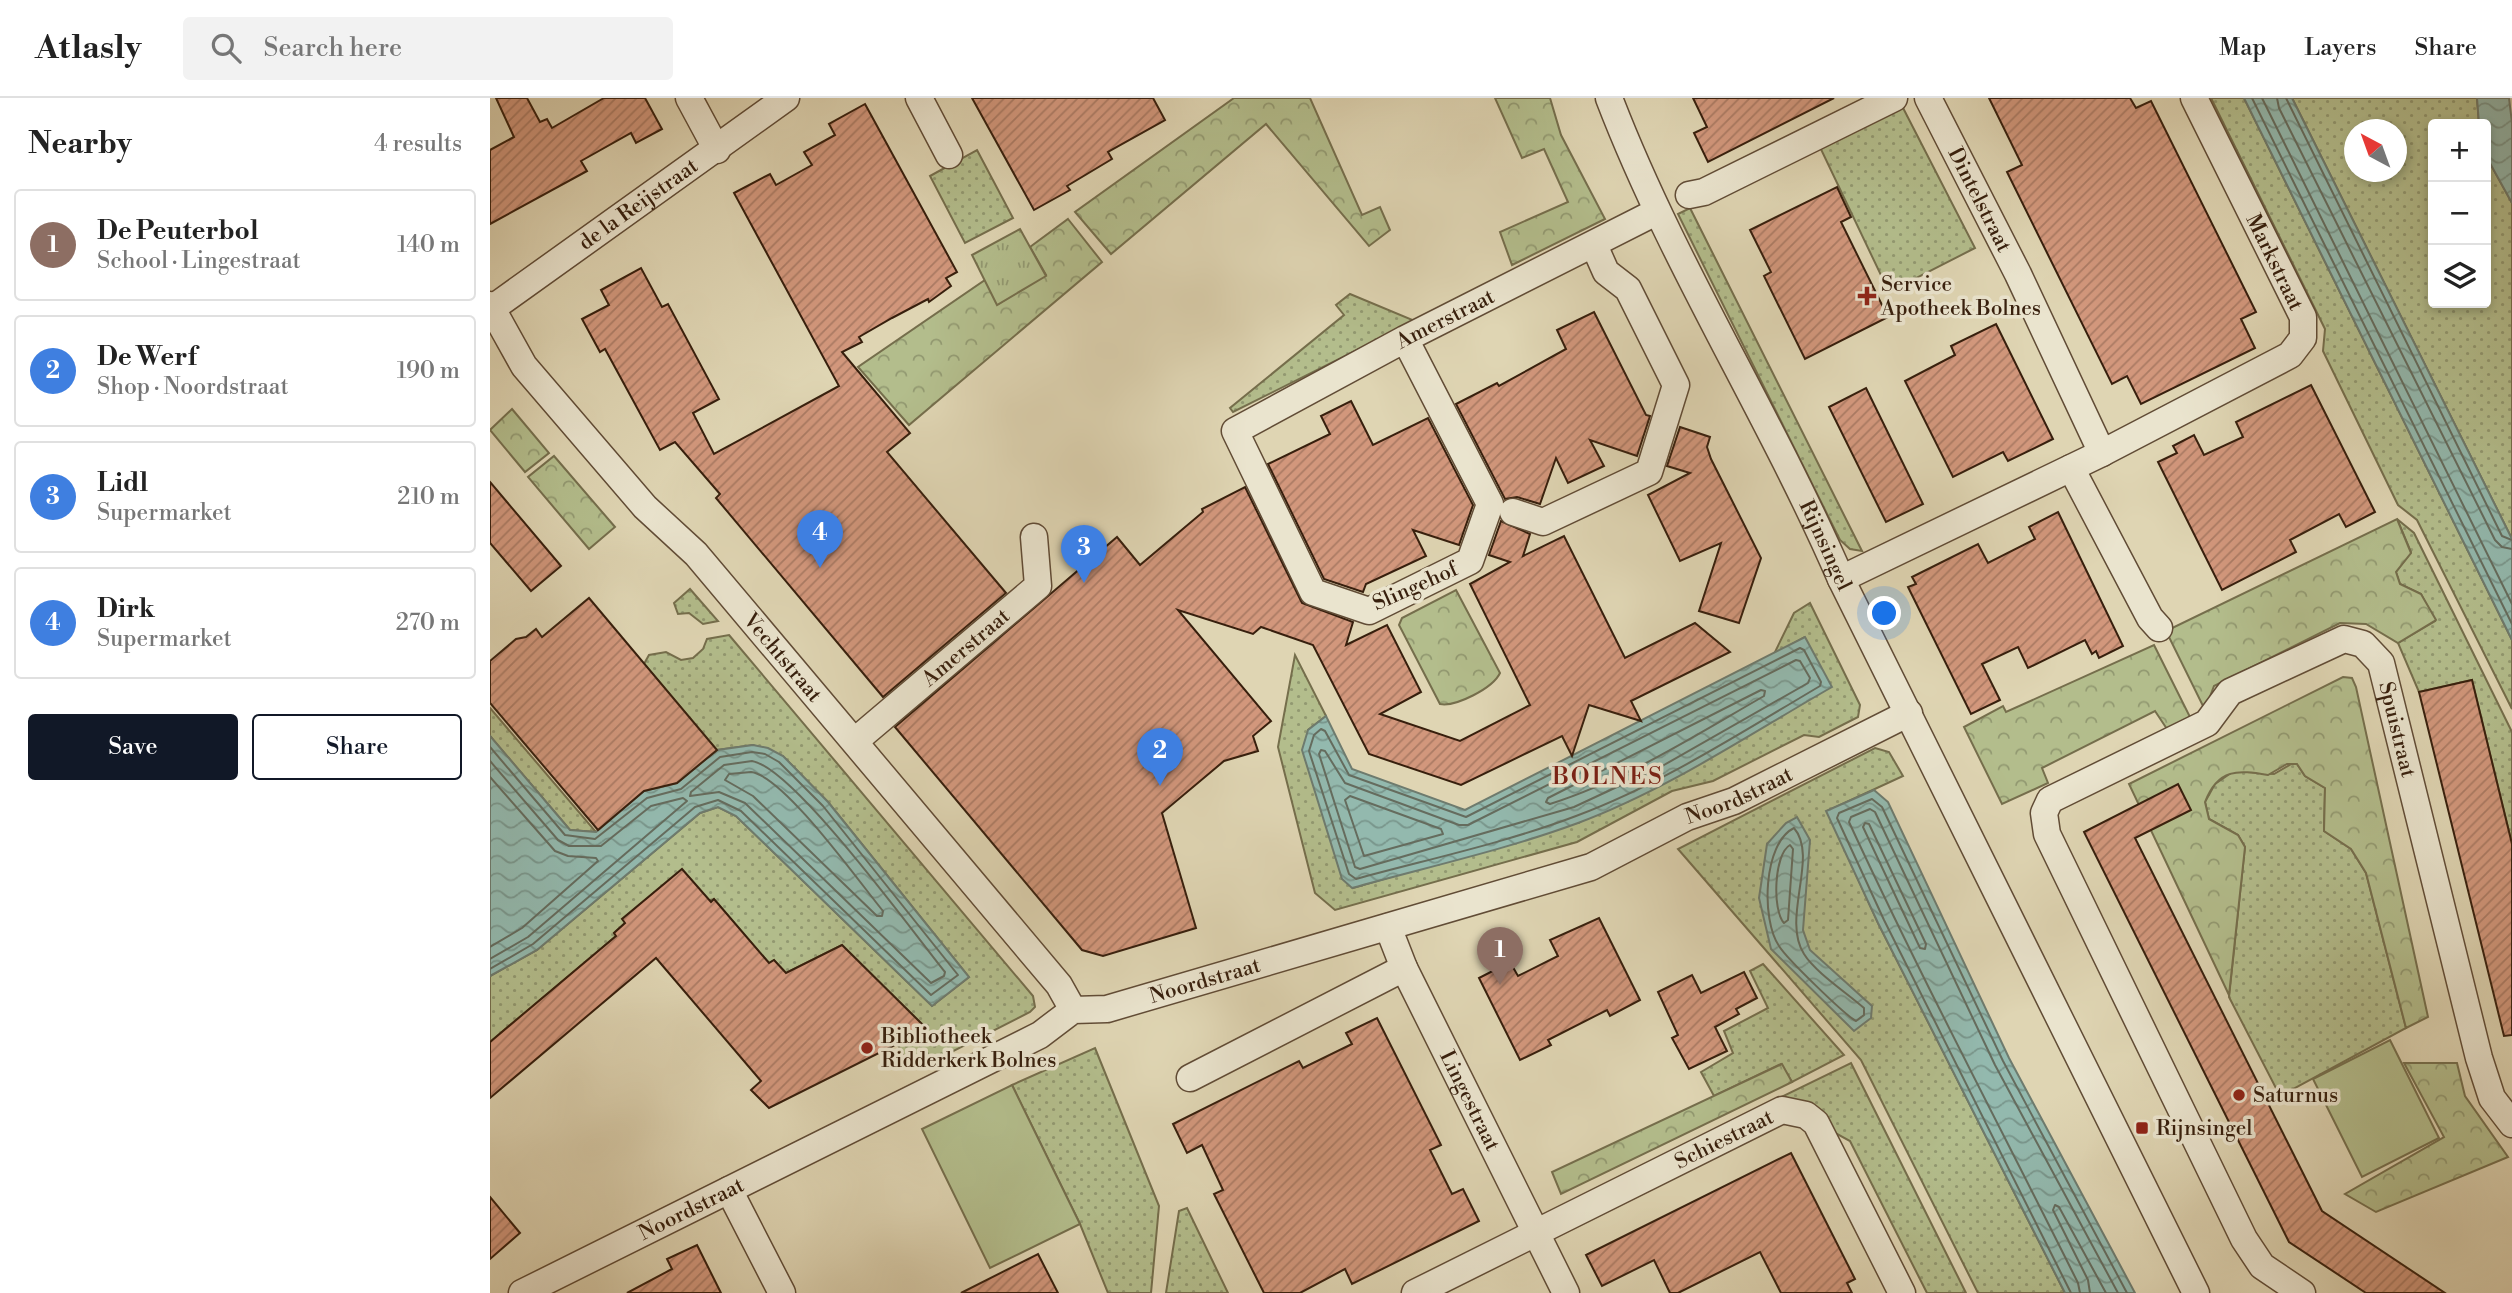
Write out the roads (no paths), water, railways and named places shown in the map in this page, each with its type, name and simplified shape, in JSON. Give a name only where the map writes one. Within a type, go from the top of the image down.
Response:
[{"type":"street","points":[[688,98],[717,149]]},
{"type":"street","name":"de la Reijstraat","points":[[491,308],[786,98]]},
{"type":"street","points":[[919,98],[949,155]]},
{"type":"street","name":"Rijnsingel","points":[[1609,98],[1656,212],[1809,503],[1842,579],[2196,1293]]},
{"type":"street","points":[[1689,195],[1704,192],[1894,98]]},
{"type":"street","name":"Dintelstraat","points":[[1928,98],[2018,274],[2102,453]]},
{"type":"street","name":"Markstraat","points":[[1842,579],[2102,453],[2290,355],[2303,338],[2303,317],[2194,98]]},
{"type":"street","name":"Amerstraat","points":[[1235,431],[1405,339],[1656,212]]},
{"type":"street","points":[[1405,339],[1501,508],[1543,522],[1649,472],[1676,385],[1628,289],[1606,272],[1594,245]]},
{"type":"street","name":"Vechtstraat","points":[[491,308],[524,366],[645,507],[696,554],[1059,985],[1073,1010]]},
{"type":"street","name":"Slingehof","points":[[1235,431],[1313,592],[1369,611],[1470,561],[1501,508]]},
{"type":"street","points":[[2071,468],[2150,618],[2159,628]]},
{"type":"street","name":"Amerstraat","points":[[855,741],[1038,586],[1034,537]]},
{"type":"street","name":"Spuistraat","points":[[2302,1293],[2262,1266],[2244,1239],[2047,834],[2044,813],[2050,800],[2207,723],[2230,692],[2344,639],[2363,644],[2381,663],[2479,1058],[2492,1098],[2512,1125]]},
{"type":"street","name":"Noordstraat","points":[[522,1293],[1040,1035],[1073,1010],[1107,1009],[1591,867],[1687,817],[1734,801],[1909,713]]},
{"type":"street","name":"Lingestraat","points":[[1388,927],[1404,968],[1566,1293]]},
{"type":"street","points":[[1190,1078],[1404,968]]},
{"type":"street","name":"Schiestraat","points":[[1536,1233],[1782,1110],[1793,1110],[1816,1123],[1902,1293]]},
{"type":"street","points":[[729,1190],[782,1293]]},
{"type":"street","points":[[1415,1293],[1536,1233]]},
{"type":"water","points":[[2244,98],[2292,98],[2512,539],[2512,640]]},
{"type":"water","points":[[2477,98],[2509,98],[2512,123],[2512,203],[2491,165],[2491,119],[2479,119]]},
{"type":"water","points":[[1805,637],[1832,687],[1676,778],[1611,810],[1522,842],[1352,888],[1342,879],[1302,750],[1308,730],[1326,716],[1352,769],[1465,810]]},
{"type":"water","points":[[490,736],[570,830],[596,832],[644,791],[677,783],[717,750],[753,745],[768,748],[783,756],[828,802],[969,977],[932,1006],[736,816],[718,807],[700,813],[537,950],[490,976]]},
{"type":"water","points":[[1874,790],[1888,802],[2009,1058],[2135,1293],[2065,1293],[1878,923],[1826,811]]},
{"type":"water","points":[[1797,817],[1810,840],[1803,930],[1810,950],[1872,1006],[1871,1018],[1854,1031],[1771,949],[1759,898],[1767,844],[1786,823]]},
{"type":"place","name":"Service Apotheek Bolnes","points":[[1867,296]]},
{"type":"place","name":"Dirk","points":[[820,568]]},
{"type":"place","name":"Lidl","points":[[1084,583]]},
{"type":"place","name":"De Werf","points":[[1160,786]]},
{"type":"place","name":"De Peuterbol","points":[[1500,985]]},
{"type":"place","name":"Bibliotheek Ridderkerk Bolnes","points":[[867,1048]]},
{"type":"place","name":"Saturnus","points":[[2239,1095]]},
{"type":"place","name":"Rijnsingel","points":[[2142,1128]]},
{"type":"district","name":"BOLNES","points":[[1608,776]]}]
